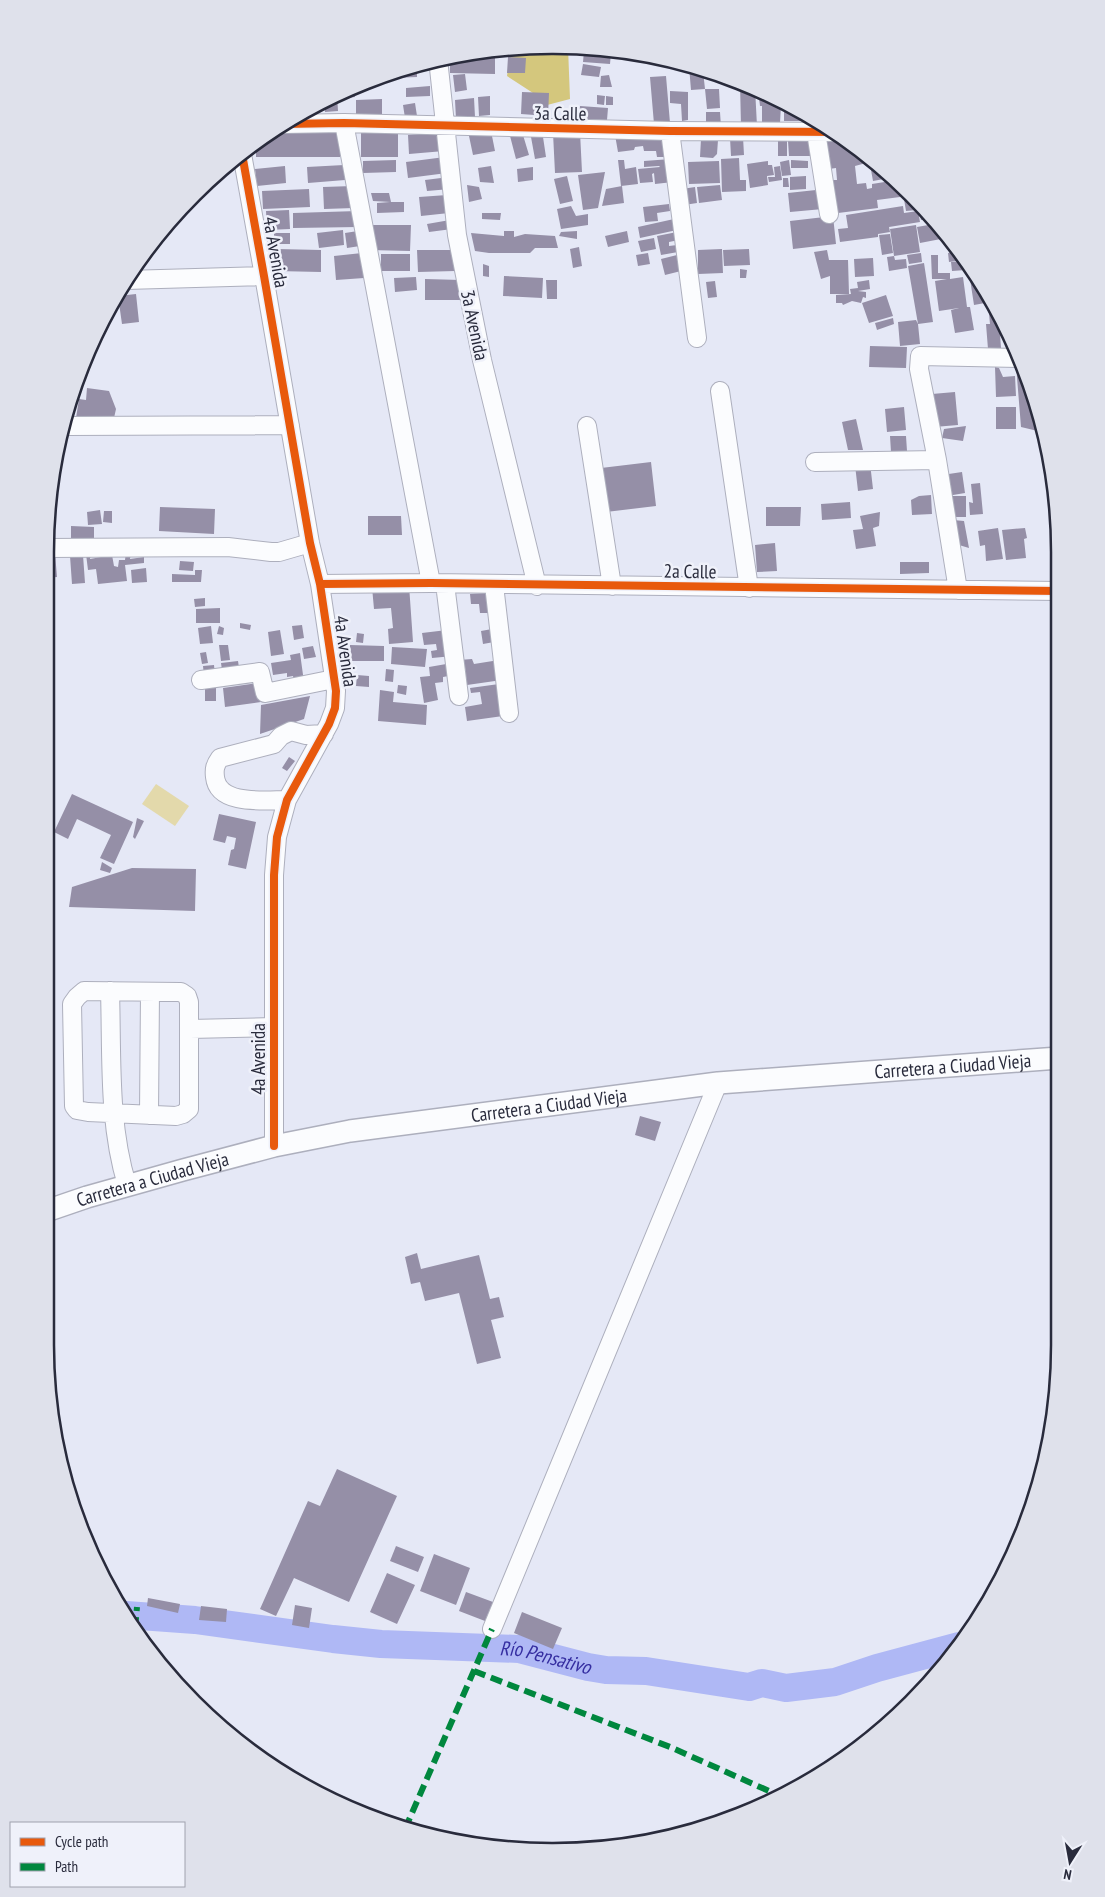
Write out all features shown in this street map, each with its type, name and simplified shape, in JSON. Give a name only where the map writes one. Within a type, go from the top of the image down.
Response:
[{"type":"main road","name":"Carretera a Ciudad Vieja","points":[[54,1208],[128,1185],[274,1146],[350,1132],[718,1083],[1051,1059]]},
{"type":"street","name":"3a Avenida","points":[[439,67],[457,235],[482,360],[537,586]]},
{"type":"street","points":[[344,123],[459,696]]},
{"type":"street","name":"3a Calle","points":[[298,124],[820,132]]},
{"type":"street","points":[[670,131],[697,338]]},
{"type":"street","points":[[816,132],[829,214]]},
{"type":"street","name":"4a Avenida","points":[[243,162],[310,543],[320,584],[336,691],[335,708],[324,734],[287,800],[277,836],[274,875],[274,1146]]},
{"type":"street","points":[[135,280],[264,276]]},
{"type":"street","points":[[958,590],[937,460],[919,369],[920,356],[1011,358]]},
{"type":"street","points":[[720,390],[748,588]]},
{"type":"street","points":[[70,426],[290,425]]},
{"type":"street","points":[[587,426],[612,586]]},
{"type":"street","points":[[815,462],[937,460]]},
{"type":"street","points":[[54,548],[228,547],[279,552],[310,543]]},
{"type":"street","name":"2a Calle","points":[[320,584],[1051,591]]},
{"type":"street","points":[[494,585],[509,713]]},
{"type":"street","points":[[202,680],[260,672],[265,693],[334,679]]},
{"type":"street","points":[[287,800],[234,798],[224,794],[215,784],[215,765],[220,758],[274,744],[281,736],[291,731],[306,735],[324,734]]},
{"type":"street","points":[[84,991],[150,992],[181,992],[187,996],[189,1002],[189,1109],[183,1114],[176,1116],[113,1114],[77,1110],[74,1106],[72,1004],[76,997],[84,991]]},
{"type":"street","points":[[110,991],[113,1114],[119,1158],[128,1185]]},
{"type":"street","points":[[149,1115],[150,992]]},
{"type":"street","points":[[190,1029],[274,1027]]},
{"type":"street","points":[[492,1629],[718,1083]]},
{"type":"shaded area","points":[[568,54],[570,99],[532,109],[533,93],[507,76],[510,56]]},
{"type":"shaded area","points":[[156,784],[189,806],[175,826],[142,804]]},
{"type":"building","points":[[584,55],[611,57],[610,64],[583,62]]},
{"type":"building","points":[[495,57],[495,74],[450,73],[450,64]]},
{"type":"building","points":[[508,57],[526,58],[525,73],[507,73]]},
{"type":"building","points":[[583,64],[601,67],[599,77],[581,75]]},
{"type":"building","points":[[417,73],[417,77],[400,78]]},
{"type":"building","points":[[690,73],[704,77],[705,89],[691,90]]},
{"type":"building","points":[[465,74],[467,90],[455,92],[453,75]]},
{"type":"building","points":[[609,75],[612,87],[600,87],[601,76]]},
{"type":"building","points":[[666,76],[670,123],[654,124],[650,77]]},
{"type":"building","points":[[430,86],[430,96],[406,97],[406,88]]},
{"type":"building","points":[[705,89],[719,89],[720,108],[707,109]]},
{"type":"building","points":[[670,91],[688,92],[688,120],[682,121],[681,104],[670,103]]},
{"type":"building","points":[[740,91],[755,97],[757,126],[741,126]]},
{"type":"building","points":[[522,92],[549,93],[548,116],[521,114]]},
{"type":"building","points":[[597,95],[605,96],[604,105],[597,104]]},
{"type":"building","points":[[490,96],[490,115],[479,116],[478,97]]},
{"type":"building","points":[[606,96],[613,97],[613,105],[606,105]]},
{"type":"building","points":[[474,98],[475,117],[456,119],[455,100]]},
{"type":"building","points":[[382,99],[382,116],[356,117],[356,100]]},
{"type":"building","points":[[759,99],[781,109],[780,123],[762,122],[762,106],[760,106]]},
{"type":"building","points":[[337,103],[338,111],[325,112],[325,109]]},
{"type":"building","points":[[415,103],[417,116],[405,118],[403,105]]},
{"type":"building","points":[[580,106],[608,108],[607,120],[579,119]]},
{"type":"building","points":[[784,111],[802,121],[784,121]]},
{"type":"building","points":[[706,112],[720,112],[721,127],[706,127]]},
{"type":"building","points":[[288,130],[340,130],[340,157],[256,157],[256,152]]},
{"type":"building","points":[[443,132],[444,151],[409,154],[408,135]]},
{"type":"building","points":[[580,132],[582,172],[555,173],[553,133]]},
{"type":"building","points":[[361,133],[398,133],[398,157],[361,157]]},
{"type":"building","points":[[523,135],[529,155],[516,159],[510,136]]},
{"type":"building","points":[[615,135],[665,135],[669,157],[657,157],[656,151],[644,151],[643,146],[635,147],[634,150],[618,152]]},
{"type":"building","points":[[469,136],[492,136],[495,151],[473,155]]},
{"type":"building","points":[[531,137],[543,137],[546,157],[535,159]]},
{"type":"building","points":[[743,137],[744,155],[731,156],[730,138]]},
{"type":"building","points":[[701,139],[718,140],[717,154],[713,158],[700,157]]},
{"type":"building","points":[[812,140],[813,156],[789,156],[788,141]]},
{"type":"building","points":[[778,141],[787,141],[787,156],[778,156]]},
{"type":"building","points":[[823,142],[835,142],[864,164],[855,166],[857,184],[866,183],[867,189],[872,188],[872,184],[885,182],[900,197],[877,200],[878,208],[838,213],[834,189],[830,190],[829,180],[837,180],[836,168],[829,169]]},
{"type":"building","points":[[445,157],[447,173],[408,178],[406,162]]},
{"type":"building","points":[[739,158],[740,180],[746,180],[746,191],[722,192],[721,159]]},
{"type":"building","points":[[671,159],[673,182],[655,184],[654,173],[652,174],[653,182],[640,183],[638,169],[660,167],[644,167],[644,161]]},
{"type":"building","points":[[396,160],[396,172],[363,173],[363,161]]},
{"type":"building","points":[[618,160],[624,160],[625,169],[636,167],[638,184],[621,186]]},
{"type":"building","points":[[789,160],[791,175],[782,176],[780,162]]},
{"type":"building","points":[[791,160],[808,161],[808,168],[791,168]]},
{"type":"building","points":[[719,161],[720,183],[689,184],[688,162]]},
{"type":"building","points":[[768,161],[768,165],[772,165],[774,175],[767,176],[768,185],[750,188],[747,164]]},
{"type":"building","points":[[344,165],[345,180],[308,183],[307,167]]},
{"type":"building","points":[[285,166],[286,183],[257,186],[255,169]]},
{"type":"building","points":[[491,166],[494,183],[480,182],[478,168]]},
{"type":"building","points":[[780,166],[782,180],[769,182],[768,177],[775,177],[774,167]]},
{"type":"building","points":[[533,167],[533,180],[518,182],[517,169]]},
{"type":"building","points":[[871,170],[882,179],[873,181]]},
{"type":"building","points":[[605,172],[598,208],[583,210],[578,175]]},
{"type":"building","points":[[567,176],[573,201],[560,204],[554,179]]},
{"type":"building","points":[[806,176],[806,189],[790,190],[790,177]]},
{"type":"building","points":[[449,177],[450,189],[427,191],[425,180]]},
{"type":"building","points":[[783,178],[788,178],[789,187],[783,187]]},
{"type":"building","points":[[467,185],[479,187],[482,199],[469,202]]},
{"type":"building","points":[[720,185],[722,200],[699,203],[697,187]]},
{"type":"building","points":[[353,186],[354,208],[324,209],[323,187]]},
{"type":"building","points":[[622,186],[624,203],[602,206],[606,189]]},
{"type":"building","points":[[695,187],[697,203],[684,205],[682,189]]},
{"type":"building","points":[[309,189],[310,207],[263,209],[262,191]]},
{"type":"building","points":[[816,190],[816,192],[822,191],[823,209],[790,212],[788,193]]},
{"type":"building","points":[[371,193],[389,193],[391,202],[373,201]]},
{"type":"building","points":[[447,195],[449,213],[421,216],[419,197]]},
{"type":"building","points":[[904,199],[914,210],[906,211]]},
{"type":"building","points":[[404,202],[404,212],[377,213],[377,203]]},
{"type":"building","points":[[669,204],[670,211],[657,213],[658,221],[645,222],[643,207]]},
{"type":"building","points":[[571,206],[576,216],[588,214],[588,225],[561,229],[557,209]]},
{"type":"building","points":[[903,206],[904,213],[915,211],[919,215],[920,222],[889,227],[890,232],[878,234],[878,237],[840,242],[838,229],[848,228],[846,215]]},
{"type":"building","points":[[289,210],[290,229],[267,230],[266,211]]},
{"type":"building","points":[[358,211],[358,227],[293,228],[293,213]]},
{"type":"building","points":[[482,213],[501,213],[500,220],[482,219]]},
{"type":"building","points":[[833,216],[836,244],[793,249],[790,221]]},
{"type":"building","points":[[674,219],[677,230],[640,238],[638,227]]},
{"type":"building","points":[[450,220],[452,229],[429,232],[427,224]]},
{"type":"building","points":[[369,225],[411,225],[410,251],[369,250]]},
{"type":"building","points":[[916,225],[920,252],[894,256],[890,229]]},
{"type":"building","points":[[928,225],[940,239],[920,243],[917,227]]},
{"type":"building","points":[[343,230],[344,245],[319,248],[317,233]]},
{"type":"building","points":[[358,231],[360,246],[347,248],[345,233]]},
{"type":"building","points":[[504,231],[514,231],[514,237],[525,234],[555,236],[558,248],[535,248],[530,253],[475,251],[471,233],[504,236]]},
{"type":"building","points":[[577,231],[577,239],[559,236],[561,232]]},
{"type":"building","points":[[627,231],[629,242],[608,247],[605,236]]},
{"type":"building","points":[[677,232],[679,240],[669,242],[669,246],[677,245],[678,252],[661,255],[657,236]]},
{"type":"building","points":[[274,233],[290,233],[290,244],[274,244]]},
{"type":"building","points":[[890,234],[893,253],[882,255],[879,235]]},
{"type":"building","points":[[654,238],[656,249],[641,252],[638,241]]},
{"type":"building","points":[[579,247],[582,266],[573,268],[570,249]]},
{"type":"building","points":[[277,249],[321,250],[321,272],[276,271]]},
{"type":"building","points":[[722,249],[723,273],[698,274],[698,250]]},
{"type":"building","points":[[749,249],[750,265],[724,266],[723,250]]},
{"type":"building","points":[[417,250],[454,250],[455,271],[418,272]]},
{"type":"building","points":[[827,250],[829,260],[848,260],[849,294],[830,294],[830,276],[821,279],[814,252]]},
{"type":"building","points":[[362,253],[364,278],[336,280],[334,256]]},
{"type":"building","points":[[648,253],[650,264],[638,266],[636,255]]},
{"type":"building","points":[[921,253],[922,262],[909,264],[907,255]]},
{"type":"building","points":[[948,253],[951,253],[957,261],[949,262]]},
{"type":"building","points":[[381,254],[410,254],[410,271],[381,271]]},
{"type":"building","points":[[677,255],[681,271],[665,275],[661,259]]},
{"type":"building","points":[[931,255],[938,255],[938,273],[950,273],[950,279],[963,277],[967,307],[970,307],[974,330],[955,333],[951,310],[959,308],[939,311],[935,281],[947,279],[932,279]]},
{"type":"building","points":[[894,256],[895,260],[906,259],[907,268],[889,271],[887,257]]},
{"type":"building","points":[[873,258],[874,276],[855,277],[854,259]]},
{"type":"building","points":[[957,261],[963,270],[952,271],[951,262]]},
{"type":"building","points":[[924,263],[933,322],[918,324],[908,266]]},
{"type":"building","points":[[483,264],[489,266],[489,277],[483,276]]},
{"type":"building","points":[[740,269],[747,270],[746,278],[740,278]]},
{"type":"building","points":[[504,276],[543,278],[542,298],[503,296]]},
{"type":"building","points":[[416,277],[417,290],[395,292],[394,278]]},
{"type":"building","points":[[425,279],[461,280],[461,300],[425,300]]},
{"type":"building","points":[[546,280],[557,280],[557,299],[547,299]]},
{"type":"building","points":[[869,280],[870,289],[858,291],[866,292],[866,298],[863,297],[861,303],[852,301],[843,305],[842,303],[836,303],[836,295],[851,294],[850,289],[858,288],[857,282]]},
{"type":"building","points":[[970,280],[984,303],[974,305]]},
{"type":"building","points":[[715,281],[717,297],[708,298],[706,282]]},
{"type":"building","points":[[136,294],[139,322],[122,324],[119,306],[126,295]]},
{"type":"building","points":[[886,295],[893,316],[869,323],[862,303]]},
{"type":"building","points":[[989,312],[1001,334],[1001,348],[988,349],[986,324],[990,324]]},
{"type":"building","points":[[893,318],[894,324],[877,330],[875,323]]},
{"type":"building","points":[[916,320],[920,344],[900,346],[898,322]]},
{"type":"building","points":[[870,346],[907,347],[906,368],[869,367]]},
{"type":"building","points":[[995,367],[999,368],[1003,377],[1015,376],[1016,396],[996,397]]},
{"type":"building","points":[[1016,371],[1025,392],[1036,431],[1021,427]]},
{"type":"building","points":[[87,388],[109,391],[116,409],[114,418],[76,418],[79,399],[86,400]]},
{"type":"building","points":[[955,392],[958,425],[934,427],[932,394]]},
{"type":"building","points":[[904,407],[906,430],[887,432],[885,409]]},
{"type":"building","points":[[996,407],[1016,407],[1016,429],[996,429]]},
{"type":"building","points":[[856,419],[863,450],[848,450],[842,422]]},
{"type":"building","points":[[966,426],[963,441],[942,438],[944,429]]},
{"type":"building","points":[[890,436],[906,436],[907,451],[891,452]]},
{"type":"building","points":[[651,462],[656,506],[606,512],[601,468]]},
{"type":"building","points":[[870,463],[873,489],[858,491],[855,465]]},
{"type":"building","points":[[962,472],[965,493],[947,496],[942,475]]},
{"type":"building","points":[[980,483],[983,514],[970,515],[969,502],[973,503],[971,484]]},
{"type":"building","points":[[931,495],[932,514],[912,515],[911,500],[919,496]]},
{"type":"building","points":[[947,496],[966,496],[966,517],[947,517]]},
{"type":"building","points":[[850,502],[851,518],[822,520],[821,504]]},
{"type":"building","points":[[160,507],[215,509],[214,534],[159,531]]},
{"type":"building","points":[[766,507],[801,507],[800,526],[766,526]]},
{"type":"building","points":[[100,510],[102,524],[88,525],[87,512]]},
{"type":"building","points":[[104,511],[112,511],[112,523],[103,522]]},
{"type":"building","points":[[880,512],[879,526],[873,528],[876,546],[856,549],[853,530],[863,529],[860,516]]},
{"type":"building","points":[[368,516],[401,516],[402,535],[368,535]]},
{"type":"building","points":[[953,520],[964,521],[969,548],[959,545]]},
{"type":"building","points":[[71,526],[94,527],[94,543],[71,543]]},
{"type":"building","points":[[998,528],[1003,559],[986,561],[985,545],[980,546],[978,531]]},
{"type":"building","points":[[1025,528],[1027,538],[1024,539],[1026,558],[1006,560],[1002,530]]},
{"type":"building","points":[[775,543],[777,571],[757,572],[755,545]]},
{"type":"building","points":[[126,552],[131,553],[130,559],[144,557],[144,563],[125,565],[127,581],[98,584],[96,569],[88,570],[86,554],[91,554],[90,559],[112,555],[114,566],[118,567],[119,560],[125,560]]},
{"type":"building","points":[[54,553],[57,577],[54,577]]},
{"type":"building","points":[[83,555],[85,583],[72,584],[70,556]]},
{"type":"building","points":[[180,561],[194,562],[193,571],[179,570]]},
{"type":"building","points":[[900,562],[929,562],[929,573],[900,574]]},
{"type":"building","points":[[146,568],[147,582],[132,583],[131,570]]},
{"type":"building","points":[[195,570],[202,570],[201,582],[172,582],[172,574],[195,575]]},
{"type":"building","points":[[409,585],[413,642],[389,644],[388,629],[393,628],[391,608],[374,609],[372,587]]},
{"type":"building","points":[[486,593],[488,613],[480,613],[479,604],[471,604],[470,594]]},
{"type":"building","points":[[205,598],[205,606],[195,607],[194,599]]},
{"type":"building","points":[[220,608],[220,623],[196,623],[196,609]]},
{"type":"building","points":[[240,623],[251,625],[250,630],[240,628]]},
{"type":"building","points":[[302,625],[304,638],[294,640],[292,626]]},
{"type":"building","points":[[211,626],[213,643],[200,644],[198,628]]},
{"type":"building","points":[[219,626],[224,628],[223,635],[217,634]]},
{"type":"building","points":[[492,629],[494,642],[483,644],[481,631]]},
{"type":"building","points":[[280,630],[284,654],[271,656],[268,632]]},
{"type":"building","points":[[447,630],[453,656],[432,658],[431,651],[437,650],[436,644],[424,645],[422,633]]},
{"type":"building","points":[[357,633],[364,634],[363,643],[356,642]]},
{"type":"building","points":[[219,645],[228,645],[230,660],[221,661]]},
{"type":"building","points":[[350,645],[384,646],[384,661],[350,661]]},
{"type":"building","points":[[313,646],[316,657],[304,659],[302,648]]},
{"type":"building","points":[[392,647],[427,649],[425,667],[391,664]]},
{"type":"building","points":[[206,652],[208,663],[202,664],[200,653]]},
{"type":"building","points":[[300,653],[304,682],[295,684],[293,676],[287,677],[287,673],[273,675],[271,663],[291,660],[290,655]]},
{"type":"building","points":[[472,659],[474,664],[499,660],[502,680],[467,685],[465,667],[460,668],[459,660]]},
{"type":"building","points":[[238,661],[240,674],[223,677],[221,663]]},
{"type":"building","points":[[452,663],[454,675],[443,677],[443,682],[435,683],[438,700],[424,703],[420,677],[430,676],[429,667]]},
{"type":"building","points":[[214,665],[215,675],[204,676],[203,666]]},
{"type":"building","points":[[386,669],[394,670],[393,682],[385,681]]},
{"type":"building","points":[[357,675],[369,676],[369,687],[356,686]]},
{"type":"building","points":[[258,683],[261,702],[225,707],[223,688]]},
{"type":"building","points":[[499,684],[503,716],[467,721],[465,707],[482,704],[480,692],[471,693],[470,688]]},
{"type":"building","points":[[398,685],[407,686],[406,695],[397,693]]},
{"type":"building","points":[[205,686],[216,686],[216,701],[205,701]]},
{"type":"building","points":[[380,690],[394,692],[393,702],[427,705],[426,725],[378,721]]},
{"type":"building","points":[[310,696],[304,719],[260,734],[261,705]]},
{"type":"building","points":[[289,757],[295,761],[287,771],[282,768]]},
{"type":"building","points":[[72,794],[133,822],[114,864],[100,858],[111,835],[77,819],[68,839],[54,832]]},
{"type":"building","points":[[219,814],[256,822],[246,869],[228,865],[236,838],[227,836],[225,843],[213,840]]},
{"type":"building","points":[[137,818],[144,821],[135,839],[133,837]]},
{"type":"building","points":[[102,862],[112,868],[110,873],[100,870]]},
{"type":"building","points":[[132,868],[196,869],[195,911],[69,907],[72,887]]},
{"type":"building","points":[[640,1116],[661,1122],[655,1141],[635,1135]]},
{"type":"building","points":[[417,1253],[421,1269],[479,1255],[490,1299],[499,1297],[504,1317],[491,1320],[501,1358],[477,1364],[459,1293],[425,1301],[420,1282],[411,1284],[405,1257]]},
{"type":"building","points":[[337,1469],[397,1496],[349,1602],[294,1578],[276,1616],[260,1609],[308,1501],[320,1506]]},
{"type":"building","points":[[396,1546],[424,1557],[418,1572],[390,1561]]},
{"type":"building","points":[[434,1554],[470,1568],[456,1605],[420,1591]]},
{"type":"building","points":[[387,1573],[415,1585],[397,1624],[370,1612]]},
{"type":"building","points":[[466,1592],[493,1602],[485,1621],[459,1611]]},
{"type":"building","points":[[148,1598],[180,1604],[178,1613],[147,1606]]},
{"type":"building","points":[[295,1605],[312,1608],[309,1628],[292,1625]]},
{"type":"building","points":[[201,1606],[227,1609],[226,1622],[199,1620]]},
{"type":"building","points":[[522,1612],[562,1628],[553,1649],[514,1633]]},
{"type":"waterway","name":"Río Pensativo","points":[[134,1616],[195,1620],[381,1644],[519,1649],[606,1670],[646,1671],[749,1687],[762,1683],[786,1688],[835,1682],[877,1668],[947,1649]]},
{"type":"marked path","points":[[136,1619],[137,1607]]},
{"type":"marked path","points":[[408,1822],[492,1629]]},
{"type":"marked path","points":[[474,1671],[670,1747],[772,1792]]},
{"type":"cycle path","points":[[298,124],[820,132]]},
{"type":"cycle path","points":[[243,162],[310,543],[320,584],[336,691],[335,708],[329,724],[287,800],[277,837],[274,875],[274,1146]]},
{"type":"cycle path","points":[[320,584],[431,583],[1051,591]]}]
